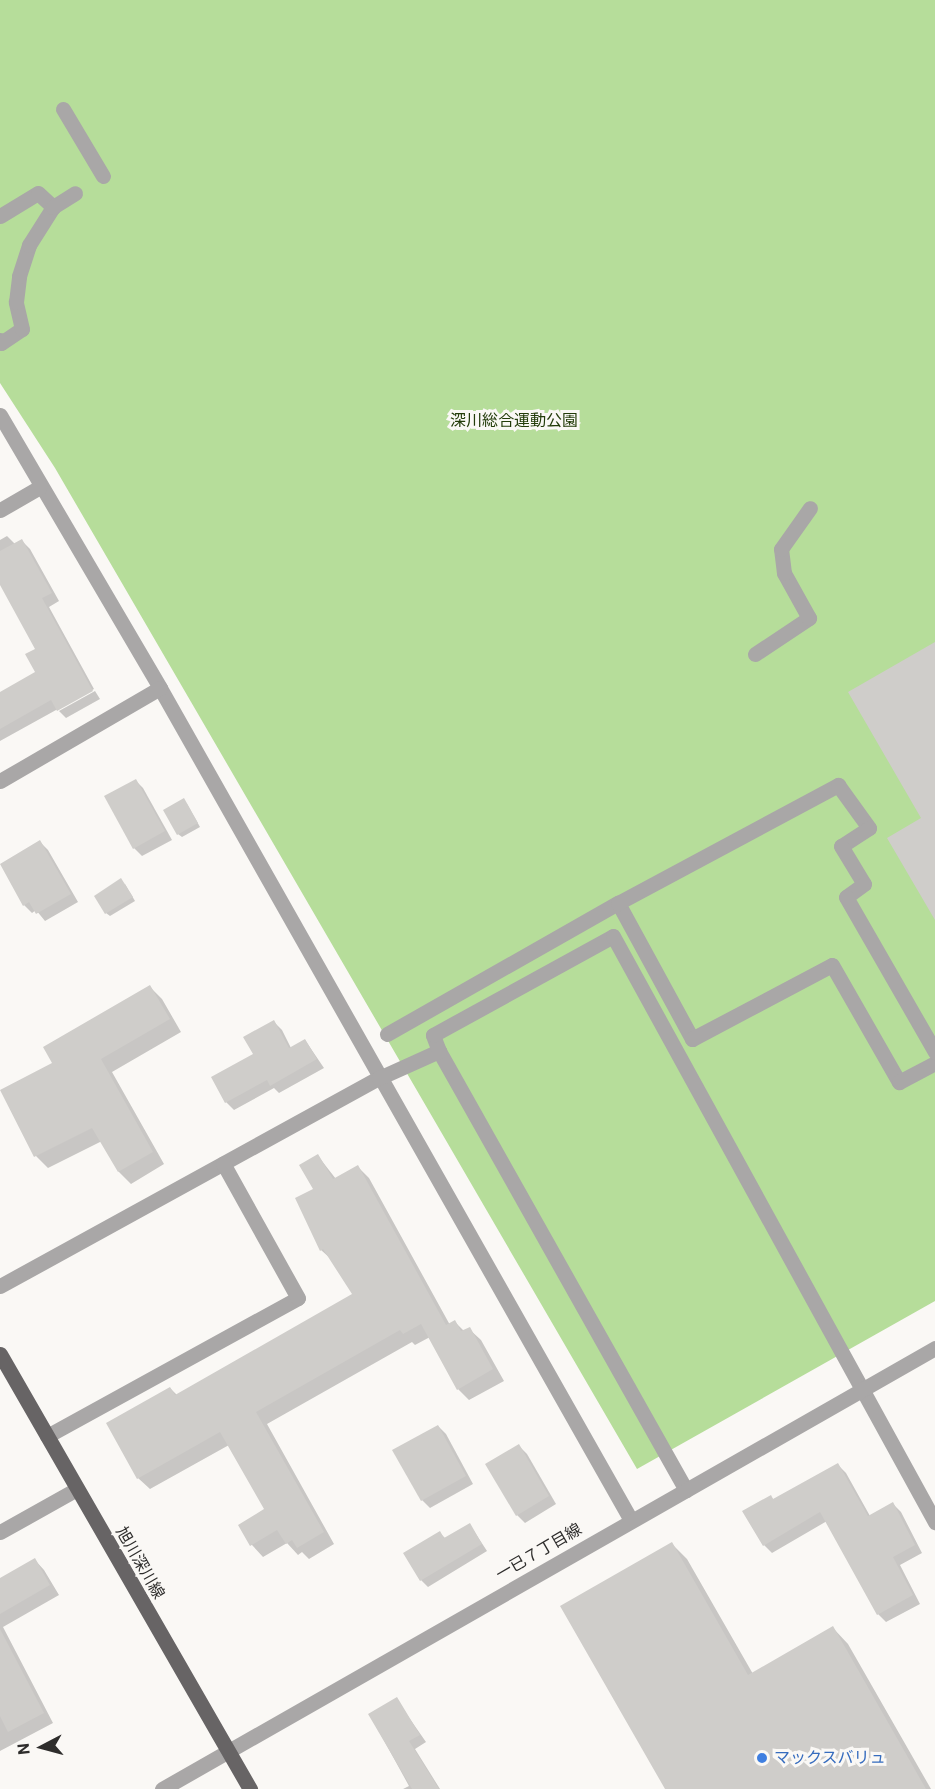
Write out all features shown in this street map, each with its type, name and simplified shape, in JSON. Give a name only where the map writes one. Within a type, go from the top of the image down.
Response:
[{"type":"main road","name":"旭川深川線","points":[[0,1354],[250,1789]]},
{"type":"street","points":[[63,109],[103,176]]},
{"type":"street","points":[[0,216],[38,193],[52,207]]},
{"type":"street","points":[[0,340],[1,342],[22,329],[16,302],[19,276],[29,245],[52,207],[75,193]]},
{"type":"street","points":[[0,415],[40,487],[160,688],[631,1520]]},
{"type":"street","points":[[0,510],[40,487]]},
{"type":"street","points":[[755,654],[809,618],[784,573],[781,549],[810,508]]},
{"type":"street","points":[[0,781],[160,688]]},
{"type":"street","points":[[387,1034],[618,903],[838,785],[868,828],[841,846],[864,884],[846,897],[935,1052]]},
{"type":"street","points":[[618,903],[692,1039],[832,965],[899,1082],[935,1063]]},
{"type":"street","points":[[686,1490],[439,1051],[433,1035],[614,936],[935,1522]]},
{"type":"street","points":[[0,1286],[379,1078],[439,1051]]},
{"type":"street","points":[[47,1436],[298,1298],[222,1164]]},
{"type":"street","name":"一已７丁目線","points":[[162,1789],[935,1348]]},
{"type":"street","points":[[0,1532],[77,1488]]},
{"type":"green space","name":"深川総合運動公園","points":[[0,0],[935,0],[935,1301],[637,1469],[55,468],[0,383]]},
{"type":"building","points":[[22,539],[52,593],[42,598],[93,691],[57,711],[51,700],[0,729],[0,692],[35,672],[25,654],[35,649],[0,585],[0,551]]},
{"type":"building","points":[[935,642],[935,920],[887,838],[921,818],[848,692]]},
{"type":"building","points":[[136,779],[165,831],[133,849],[104,796]]},
{"type":"building","points":[[184,798],[198,823],[177,835],[163,810]]},
{"type":"building","points":[[40,840],[71,894],[36,914],[29,902],[23,906],[0,864]]},
{"type":"building","points":[[121,878],[133,897],[105,914],[94,896]]},
{"type":"building","points":[[150,985],[170,1019],[101,1059],[153,1152],[118,1172],[92,1128],[34,1157],[0,1090],[52,1063],[43,1047]]},
{"type":"building","points":[[274,1020],[289,1048],[305,1039],[317,1059],[270,1086],[267,1080],[225,1103],[211,1077],[253,1054],[243,1037]]},
{"type":"building","points":[[318,1154],[333,1179],[358,1165],[446,1325],[455,1320],[461,1331],[470,1327],[493,1369],[457,1390],[421,1324],[403,1334],[400,1330],[256,1412],[324,1532],[297,1548],[292,1540],[286,1544],[277,1530],[250,1546],[238,1525],[264,1509],[220,1432],[137,1479],[106,1423],[170,1387],[175,1395],[352,1294],[323,1249],[320,1251],[295,1198],[313,1189],[299,1165]]},
{"type":"building","points":[[438,1425],[466,1476],[421,1501],[392,1450]]},
{"type":"building","points":[[519,1444],[549,1496],[516,1516],[485,1464]]},
{"type":"building","points":[[838,1463],[868,1516],[893,1502],[915,1545],[893,1557],[913,1595],[877,1615],[820,1512],[763,1546],[742,1511],[771,1495],[773,1499]]},
{"type":"building","points":[[470,1523],[482,1544],[420,1581],[403,1553],[440,1531],[444,1538]]},
{"type":"building","points":[[672,1542],[748,1675],[833,1626],[926,1789],[665,1789],[560,1606]]},
{"type":"building","points":[[35,1558],[50,1585],[0,1614],[0,1578]]},
{"type":"building","points":[[0,1629],[44,1713],[8,1732],[0,1716]]},
{"type":"building","points":[[397,1697],[420,1735],[409,1741],[439,1789],[412,1789],[368,1714]]},
{"type":"place","name":"マックスバリュ","points":[[762,1758]]}]
